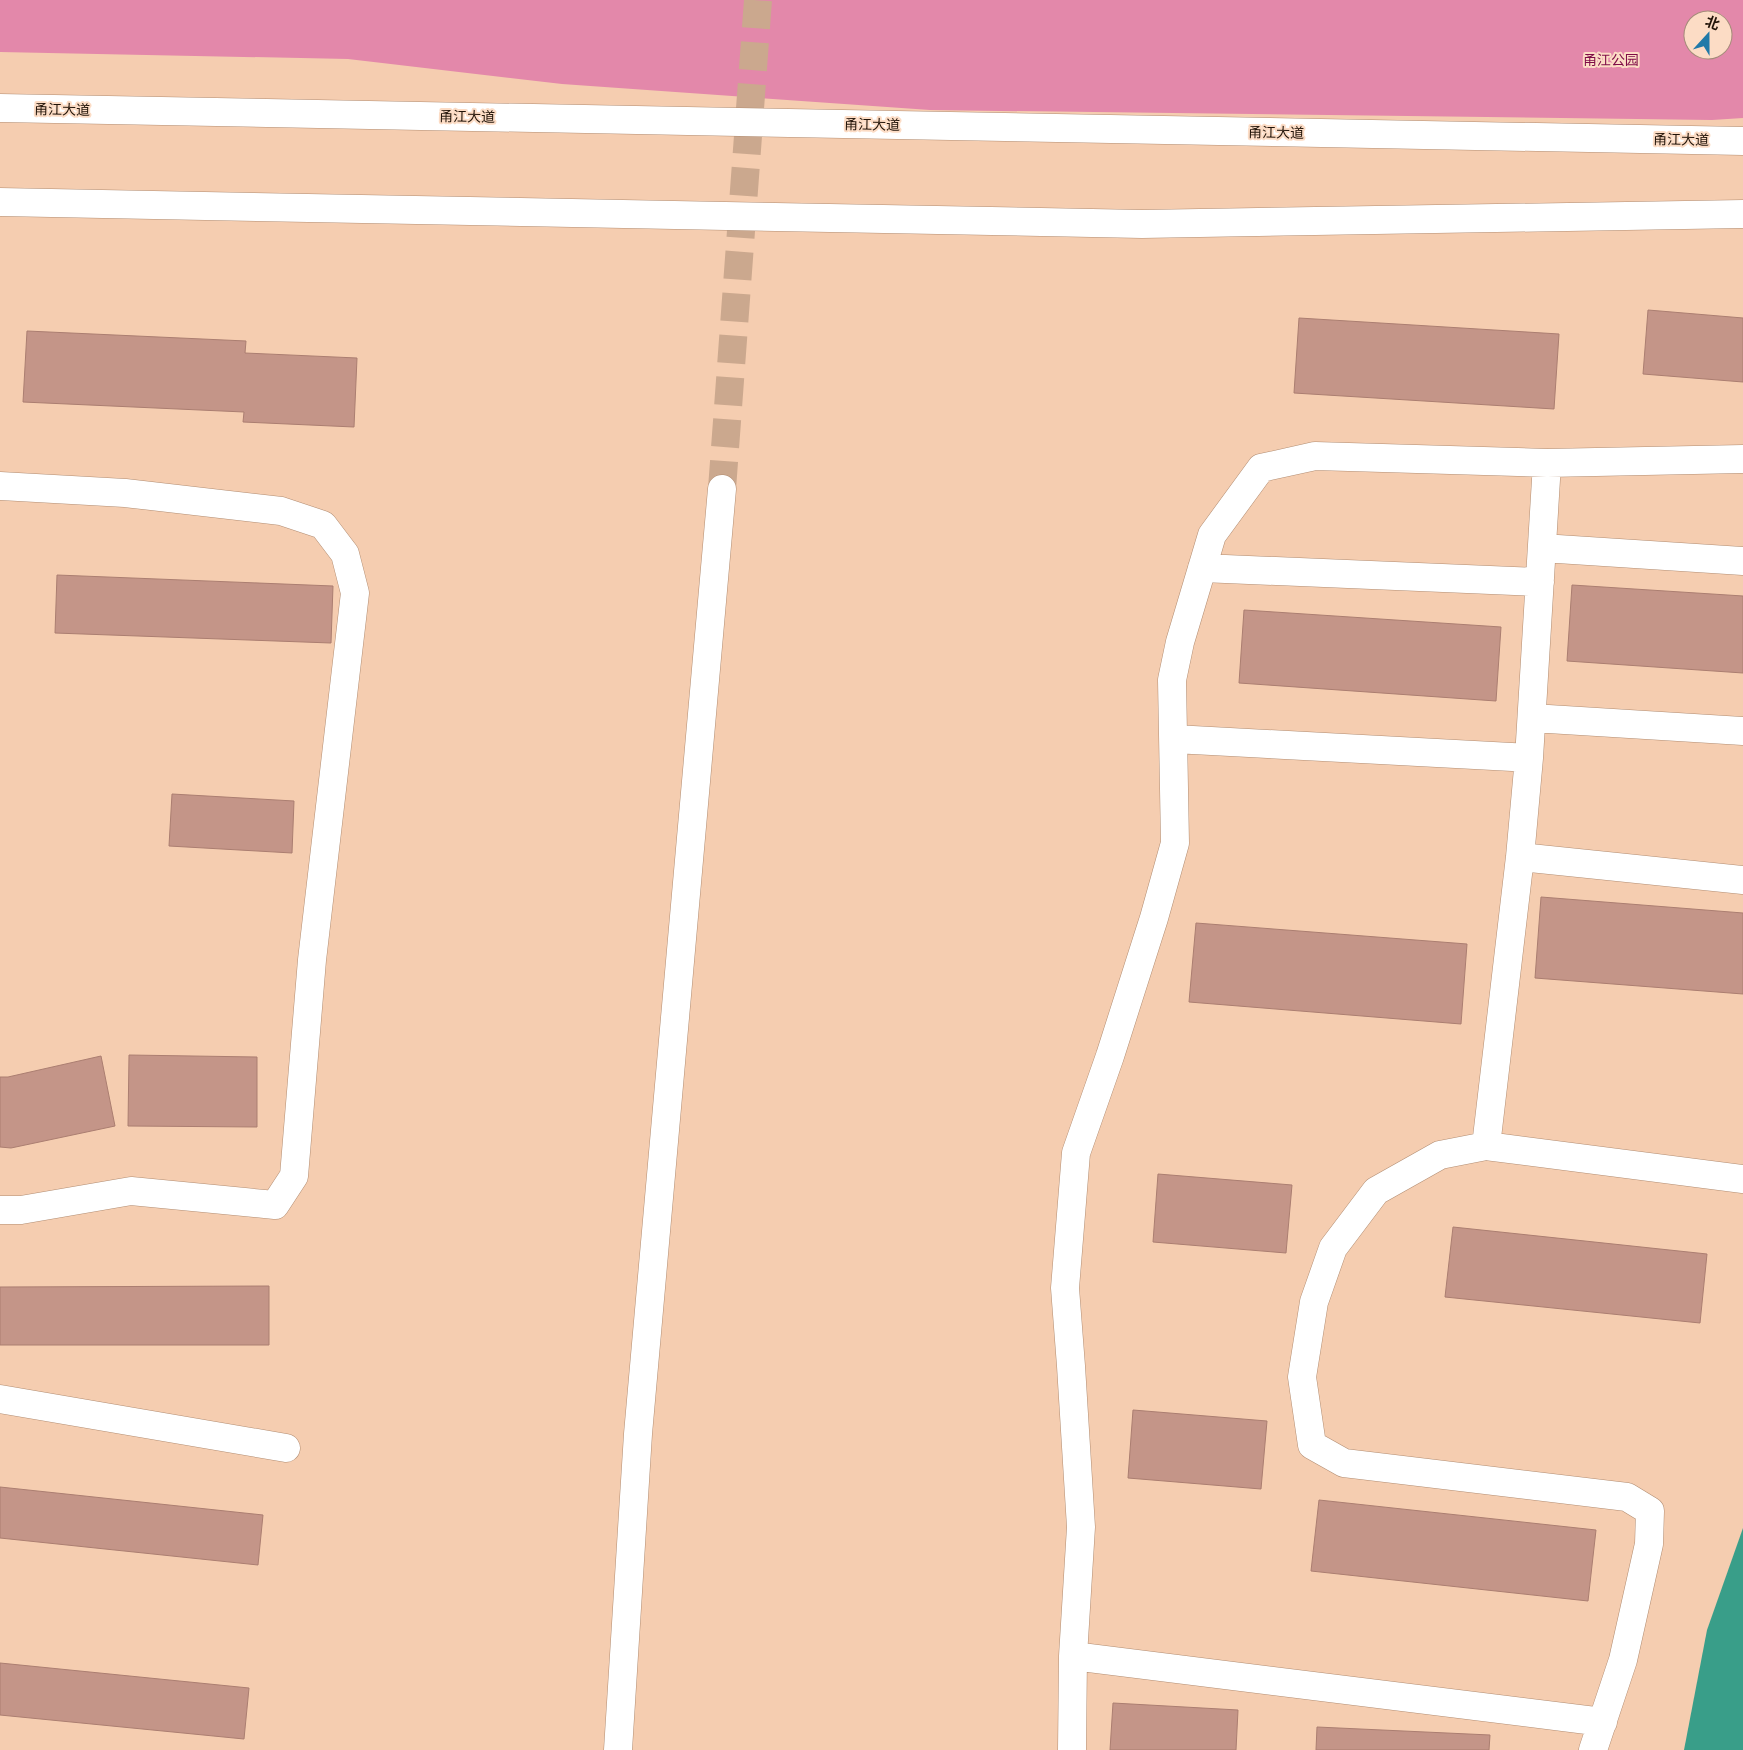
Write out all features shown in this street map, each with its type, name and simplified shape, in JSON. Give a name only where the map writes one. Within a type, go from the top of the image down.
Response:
[{"type":"main road","name":"甬江大道","points":[[0,108],[1743,140]]},
{"type":"main road","points":[[0,202],[1142,224],[1743,214]]},
{"type":"main road","points":[[1072,1750],[1073,1656],[1080,1527],[1065,1288],[1076,1153],[1110,1056],[1154,918],[1175,843],[1172,680],[1180,642],[1212,535],[1261,468],[1315,456],[1547,462],[1743,459]]},
{"type":"main road","points":[[1486,1146],[1520,857],[1529,758],[1547,462]]},
{"type":"main road","points":[[0,486],[125,493],[281,511],[322,525],[345,554],[355,593],[312,960],[294,1176],[275,1205],[131,1191],[21,1210],[0,1210]]},
{"type":"main road","points":[[618,1750],[638,1434],[722,489]]},
{"type":"main road","points":[[1542,548],[1743,561]]},
{"type":"main road","points":[[1202,568],[1540,582]]},
{"type":"main road","points":[[1532,718],[1743,731]]},
{"type":"main road","points":[[1174,739],[1529,758]]},
{"type":"main road","points":[[1520,857],[1743,880]]},
{"type":"main road","points":[[1592,1750],[1623,1660],[1649,1544],[1650,1511],[1627,1497],[1344,1463],[1312,1446],[1302,1377],[1314,1302],[1333,1248],[1376,1191],[1440,1155],[1486,1146],[1743,1178]]},
{"type":"main road","points":[[0,1400],[286,1448]]},
{"type":"main road","points":[[1073,1656],[1602,1722]]},
{"type":"green space","name":"甬江公园","points":[[0,0],[1743,0],[1743,118],[1712,120],[930,110],[562,84],[348,59],[0,52]]},
{"type":"water","points":[[1743,1528],[1743,1750],[1684,1750],[1707,1630]]},
{"type":"building","points":[[1648,310],[1743,318],[1743,382],[1643,374]]},
{"type":"building","points":[[1299,318],[1559,334],[1554,409],[1294,393]]},
{"type":"building","points":[[27,331],[246,341],[245,353],[357,358],[354,427],[243,422],[244,412],[23,402]]},
{"type":"building","points":[[57,575],[333,586],[331,643],[55,633]]},
{"type":"building","points":[[1572,585],[1743,596],[1743,673],[1567,661]]},
{"type":"building","points":[[1244,610],[1501,627],[1496,701],[1239,683]]},
{"type":"building","points":[[172,794],[294,801],[292,853],[169,846]]},
{"type":"building","points":[[1541,897],[1743,913],[1743,994],[1535,978]]},
{"type":"building","points":[[1196,923],[1467,944],[1461,1024],[1189,1002]]},
{"type":"building","points":[[129,1055],[257,1057],[257,1127],[128,1126]]},
{"type":"building","points":[[101,1056],[115,1126],[11,1148],[0,1147],[0,1077],[8,1077]]},
{"type":"building","points":[[1158,1174],[1292,1185],[1286,1253],[1153,1242]]},
{"type":"building","points":[[1453,1227],[1707,1254],[1700,1323],[1445,1297]]},
{"type":"building","points":[[269,1286],[269,1345],[0,1345],[0,1287]]},
{"type":"building","points":[[1133,1410],[1267,1421],[1261,1489],[1128,1478]]},
{"type":"building","points":[[0,1487],[263,1515],[258,1565],[0,1538]]},
{"type":"building","points":[[1319,1500],[1596,1530],[1588,1601],[1311,1571]]},
{"type":"building","points":[[0,1663],[249,1688],[244,1739],[0,1715]]},
{"type":"building","points":[[1113,1703],[1238,1710],[1236,1750],[1110,1750]]},
{"type":"building","points":[[1317,1727],[1490,1735],[1489,1750],[1316,1750]]},
{"type":"tunnel","points":[[722,489],[758,0]]}]
